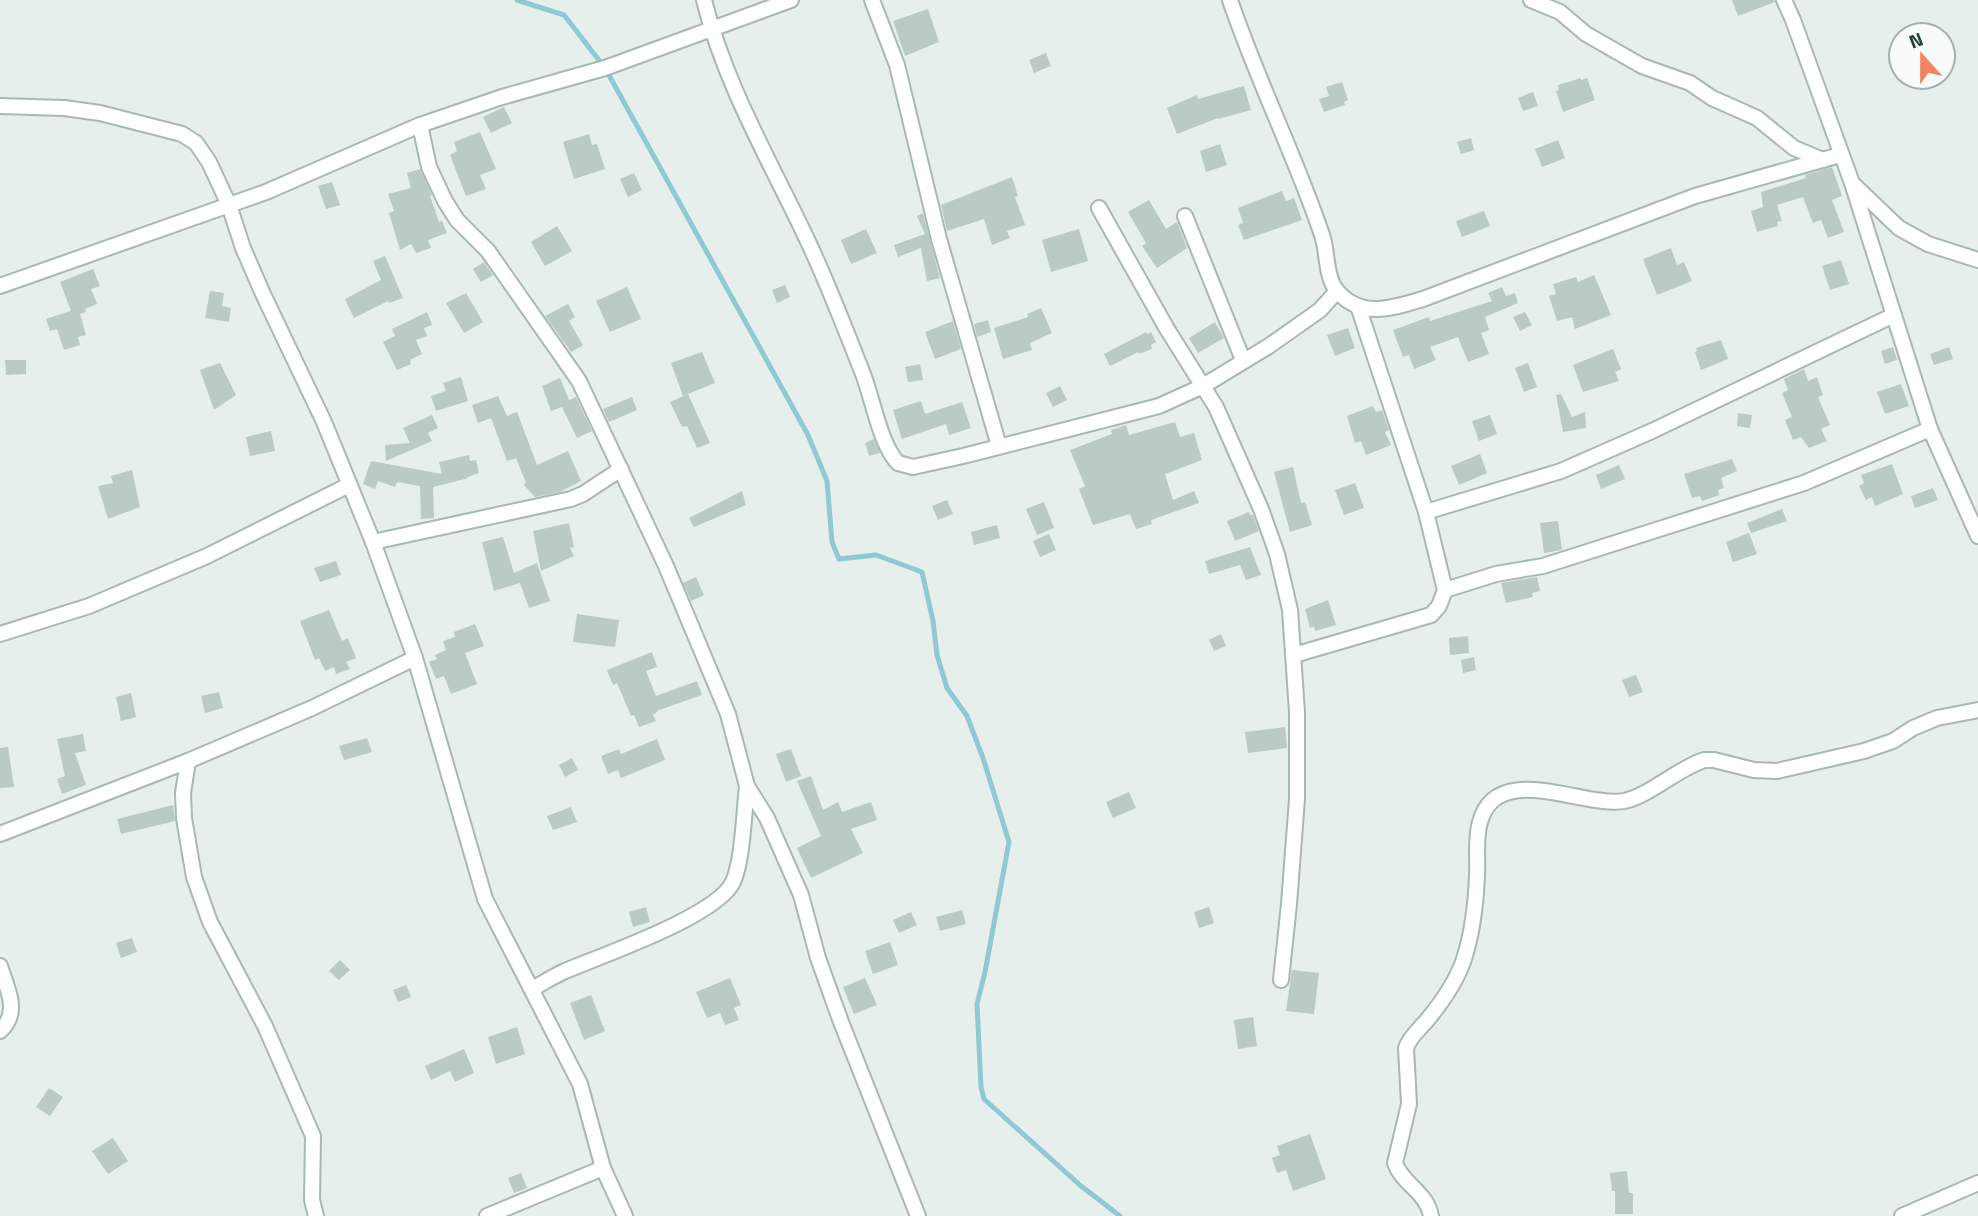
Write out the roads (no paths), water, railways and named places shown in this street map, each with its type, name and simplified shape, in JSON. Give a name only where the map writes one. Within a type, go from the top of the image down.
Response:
[{"type":"street","points":[[705,0],[711,27],[768,160],[832,294],[893,458],[898,463],[913,467],[1158,406],[1203,386],[1306,321],[1337,291]]},
{"type":"street","points":[[0,286],[229,205],[325,168],[420,125],[502,97],[605,68],[711,27],[791,0]]},
{"type":"street","points":[[872,0],[897,65],[939,239],[999,446]]},
{"type":"street","points":[[1230,0],[1306,187],[1326,246],[1329,270],[1337,291],[1358,306],[1374,310],[1390,309],[1423,299],[1695,196],[1840,155]]},
{"type":"street","points":[[1531,0],[1560,12],[1586,34],[1642,66],[1690,83],[1712,98],[1757,118],[1794,148],[1823,160]]},
{"type":"street","points":[[1784,0],[1852,183],[1930,429],[1978,536]]},
{"type":"street","points":[[0,106],[64,108],[100,113],[182,135],[196,143],[209,162],[229,205],[243,248],[324,422],[373,542],[415,658],[485,899],[580,1084],[603,1168],[625,1216]]},
{"type":"street","points":[[420,125],[429,167],[445,201],[457,220],[488,251],[579,381],[666,566],[728,714],[747,786],[767,818],[800,895],[818,958],[841,1022],[918,1216]]},
{"type":"street","points":[[1852,183],[1899,228],[1928,244],[1978,260]]},
{"type":"street","points":[[1099,208],[1167,329],[1216,407],[1261,509],[1277,554],[1290,610],[1298,751],[1297,799],[1281,981]]},
{"type":"street","points":[[1185,216],[1243,360]]},
{"type":"street","points":[[1294,655],[1431,615],[1439,606],[1445,590],[1426,512],[1358,306]]},
{"type":"street","points":[[1426,512],[1561,471],[1652,431],[1894,315]]},
{"type":"street","points":[[1445,590],[1496,574],[1543,566],[1804,483],[1930,429]]},
{"type":"street","points":[[373,542],[570,499],[583,494],[621,469]]},
{"type":"street","points":[[0,634],[89,607],[207,556],[349,485]]},
{"type":"street","points":[[0,834],[188,761],[312,708],[415,658]]},
{"type":"street","points":[[1431,1216],[1424,1198],[1398,1171],[1395,1163],[1409,1104],[1406,1048],[1408,1041],[1436,1010],[1464,961],[1477,877],[1478,825],[1489,804],[1505,793],[1527,789],[1601,801],[1625,801],[1704,760],[1754,770],[1777,771],[1864,751],[1893,741],[1937,718],[1978,710]]},
{"type":"street","points":[[188,761],[184,818],[194,877],[210,922],[265,1026],[313,1136],[312,1200],[316,1216]]},
{"type":"street","points":[[532,989],[664,929],[719,900],[733,882],[737,866],[747,786]]},
{"type":"street","points":[[0,966],[12,1004],[9,1023],[0,1031]]},
{"type":"street","points":[[487,1216],[603,1168]]},
{"type":"street","points":[[1902,1216],[1978,1183]]},
{"type":"waterway","points":[[517,0],[564,15],[605,68],[808,435],[827,481],[832,542],[839,559],[876,555],[922,572],[933,621],[937,655],[947,688],[967,716],[1009,842],[977,1004],[981,1087],[984,1099],[1081,1186],[1120,1216]]}]
